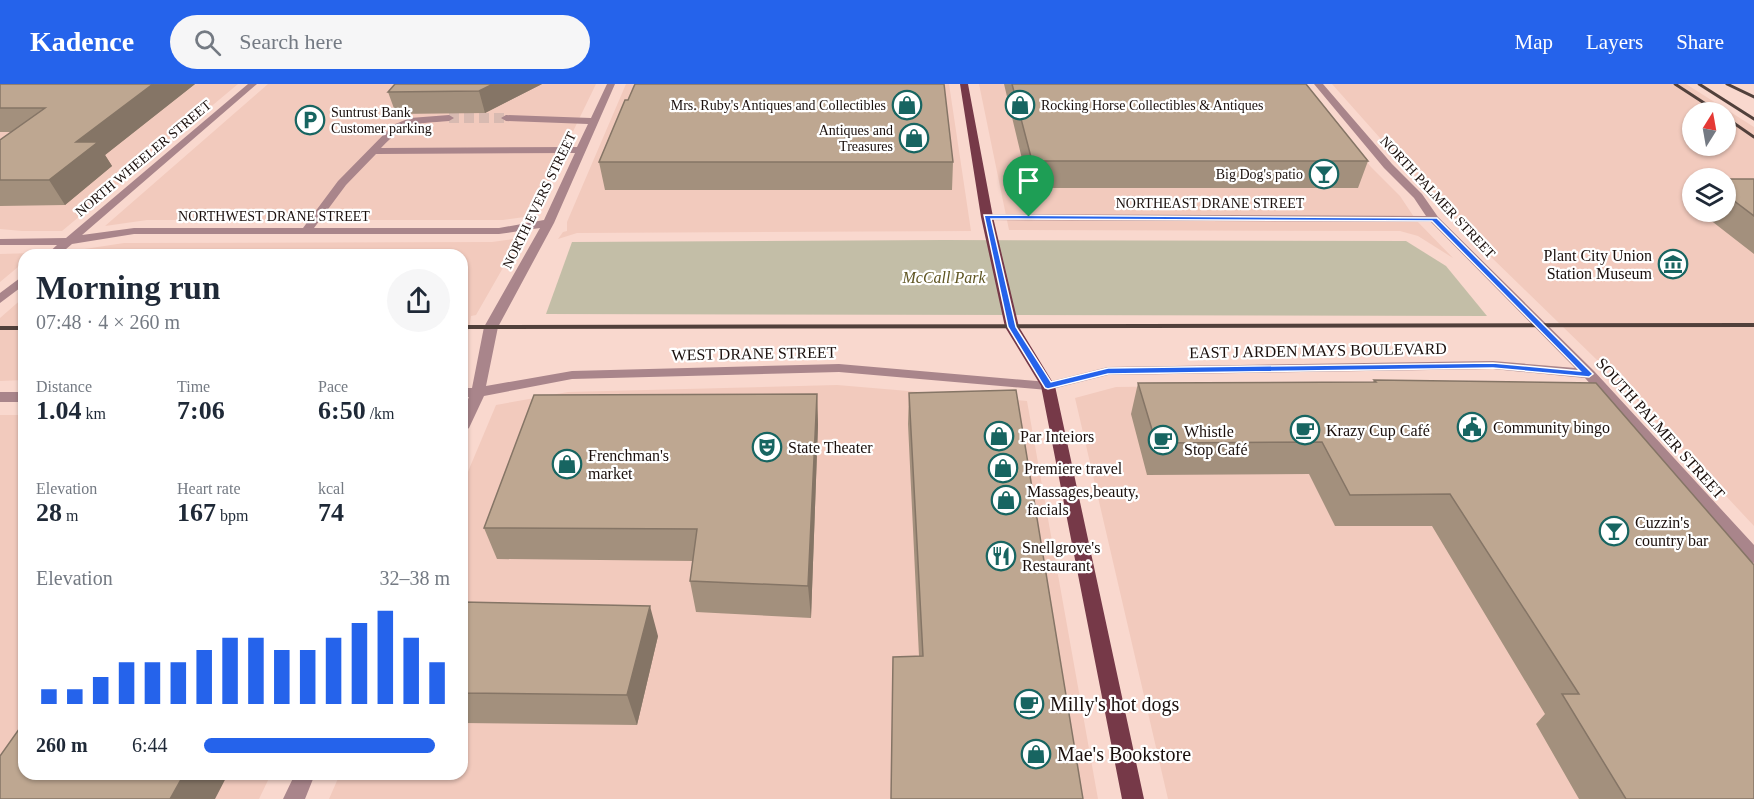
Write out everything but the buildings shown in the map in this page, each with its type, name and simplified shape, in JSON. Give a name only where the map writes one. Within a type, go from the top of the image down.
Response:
[{"type":"main road","points":[[963,84],[987,217],[1012,327],[1048,386],[1133,799]]},
{"type":"street","name":"NORTH WHEELER STREET","points":[[59,249],[253,84]]},
{"type":"street","name":"NORTH EVERS STREET","points":[[468,414],[478,392],[491,327],[548,224],[611,84]]},
{"type":"street","name":"NORTH PALMER STREET","points":[[1318,84],[1388,166],[1418,196],[1434,219],[1540,326]]},
{"type":"street","points":[[306,231],[342,183],[396,127],[410,121],[449,118]]},
{"type":"street","points":[[506,118],[594,121]]},
{"type":"street","points":[[372,151],[581,150]]},
{"type":"street","name":"NORTHEAST DRANE STREET","points":[[987,217],[1434,219]]},
{"type":"street","name":"NORTHWEST DRANE STREET","points":[[0,242],[68,241],[134,231],[499,231],[548,224]]},
{"type":"street","points":[[0,299],[18,284]]},
{"type":"street","name":"SOUTH PALMER STREET","points":[[1540,326],[1589,374],[1754,556]]},
{"type":"street","name":"EAST J ARDEN MAYS BOULEVARD","points":[[1048,386],[1108,371],[1493,365],[1589,374]]},
{"type":"street","name":"WEST DRANE STREET","points":[[468,393],[572,375],[839,368],[1048,386]]},
{"type":"street","points":[[0,398],[18,397]]},
{"type":"street","points":[[294,799],[302,780]]},
{"type":"shaded area","points":[[0,84],[238,84],[62,231],[22,231],[0,229]]},
{"type":"shaded area","points":[[268,84],[596,84],[532,216],[503,220],[147,220],[105,226]]},
{"type":"shaded area","points":[[626,84],[949,84],[971,231],[577,233],[558,239],[563,232],[567,231],[567,222]]},
{"type":"shaded area","points":[[979,84],[1302,84],[1371,167],[1400,196],[1416,220],[1453,258],[1418,236],[1400,231],[1009,230]]},
{"type":"shaded area","points":[[1332,84],[1686,84],[1714,102],[1682,102],[1682,156],[1736,156],[1736,116],[1754,127],[1754,526],[1612,374],[1603,360],[1597,360],[1452,219],[1434,195]]},
{"type":"shaded area","points":[[520,238],[476,315],[471,316],[468,331],[468,249],[85,249],[124,243],[492,242]]},
{"type":"shaded area","points":[[18,253],[18,267],[0,282],[0,254]]},
{"type":"shaded area","points":[[18,302],[18,380],[0,381],[0,318]]},
{"type":"shaded area","points":[[1503,382],[1578,388],[1754,799],[1168,799],[1075,398],[1116,387]]},
{"type":"shaded area","points":[[837,385],[1027,401],[1098,799],[329,799],[337,780],[468,780],[468,472],[496,405],[568,392]]},
{"type":"shaded area","points":[[0,415],[18,415],[18,780],[268,780],[259,799],[0,799]]},
{"type":"green space","name":"McCall Park","points":[[1406,241],[1446,266],[1487,316],[546,314],[572,242]]},
{"type":"tunnel","points":[[449,118],[506,118]]},
{"type":"railway","points":[[1675,84],[1703,102]]},
{"type":"railway","points":[[1699,84],[1754,119]]},
{"type":"railway","points":[[1727,84],[1754,97]]},
{"type":"railway","points":[[1736,125],[1754,137]]},
{"type":"railway","points":[[468,327],[1754,325]]},
{"type":"railway","points":[[0,328],[18,328]]},
{"type":"place","name":"Mrs. Ruby's Antiques and Collectibles","points":[[907,105]]},
{"type":"place","name":"Rocking Horse Collectibles & Antiques","points":[[1020,105]]},
{"type":"place","name":"Suntrust Bank Customer parking","points":[[310,120]]},
{"type":"place","name":"Antiques and Treasures","points":[[914,138]]},
{"type":"place","name":"Big Dog's patio","points":[[1324,174]]},
{"type":"place","name":"Plant City Union Station Museum","points":[[1673,264]]},
{"type":"place","name":"Community bingo","points":[[1472,427]]},
{"type":"place","name":"Krazy Cup Café","points":[[1305,430]]},
{"type":"place","name":"Par Inteiors","points":[[999,436]]},
{"type":"place","name":"Whistle Stop Café","points":[[1163,440]]},
{"type":"place","name":"State Theater","points":[[767,447]]},
{"type":"place","name":"Frenchman's market","points":[[567,464]]},
{"type":"place","name":"Premiere travel","points":[[1003,468]]},
{"type":"place","name":"Massages,beauty, facials","points":[[1006,500]]},
{"type":"place","name":"Cuzzin's country bar","points":[[1614,531]]},
{"type":"place","name":"Snellgrove's Restaurant","points":[[1001,556]]},
{"type":"place","name":"Milly's hot dogs","points":[[1029,704]]},
{"type":"place","name":"Mae's Bookstore","points":[[1036,754]]},
{"type":"route","points":[[987,217],[1029,217],[1434,219],[1589,374],[1493,365],[1108,371],[1048,386],[1012,327],[987,217]]}]
